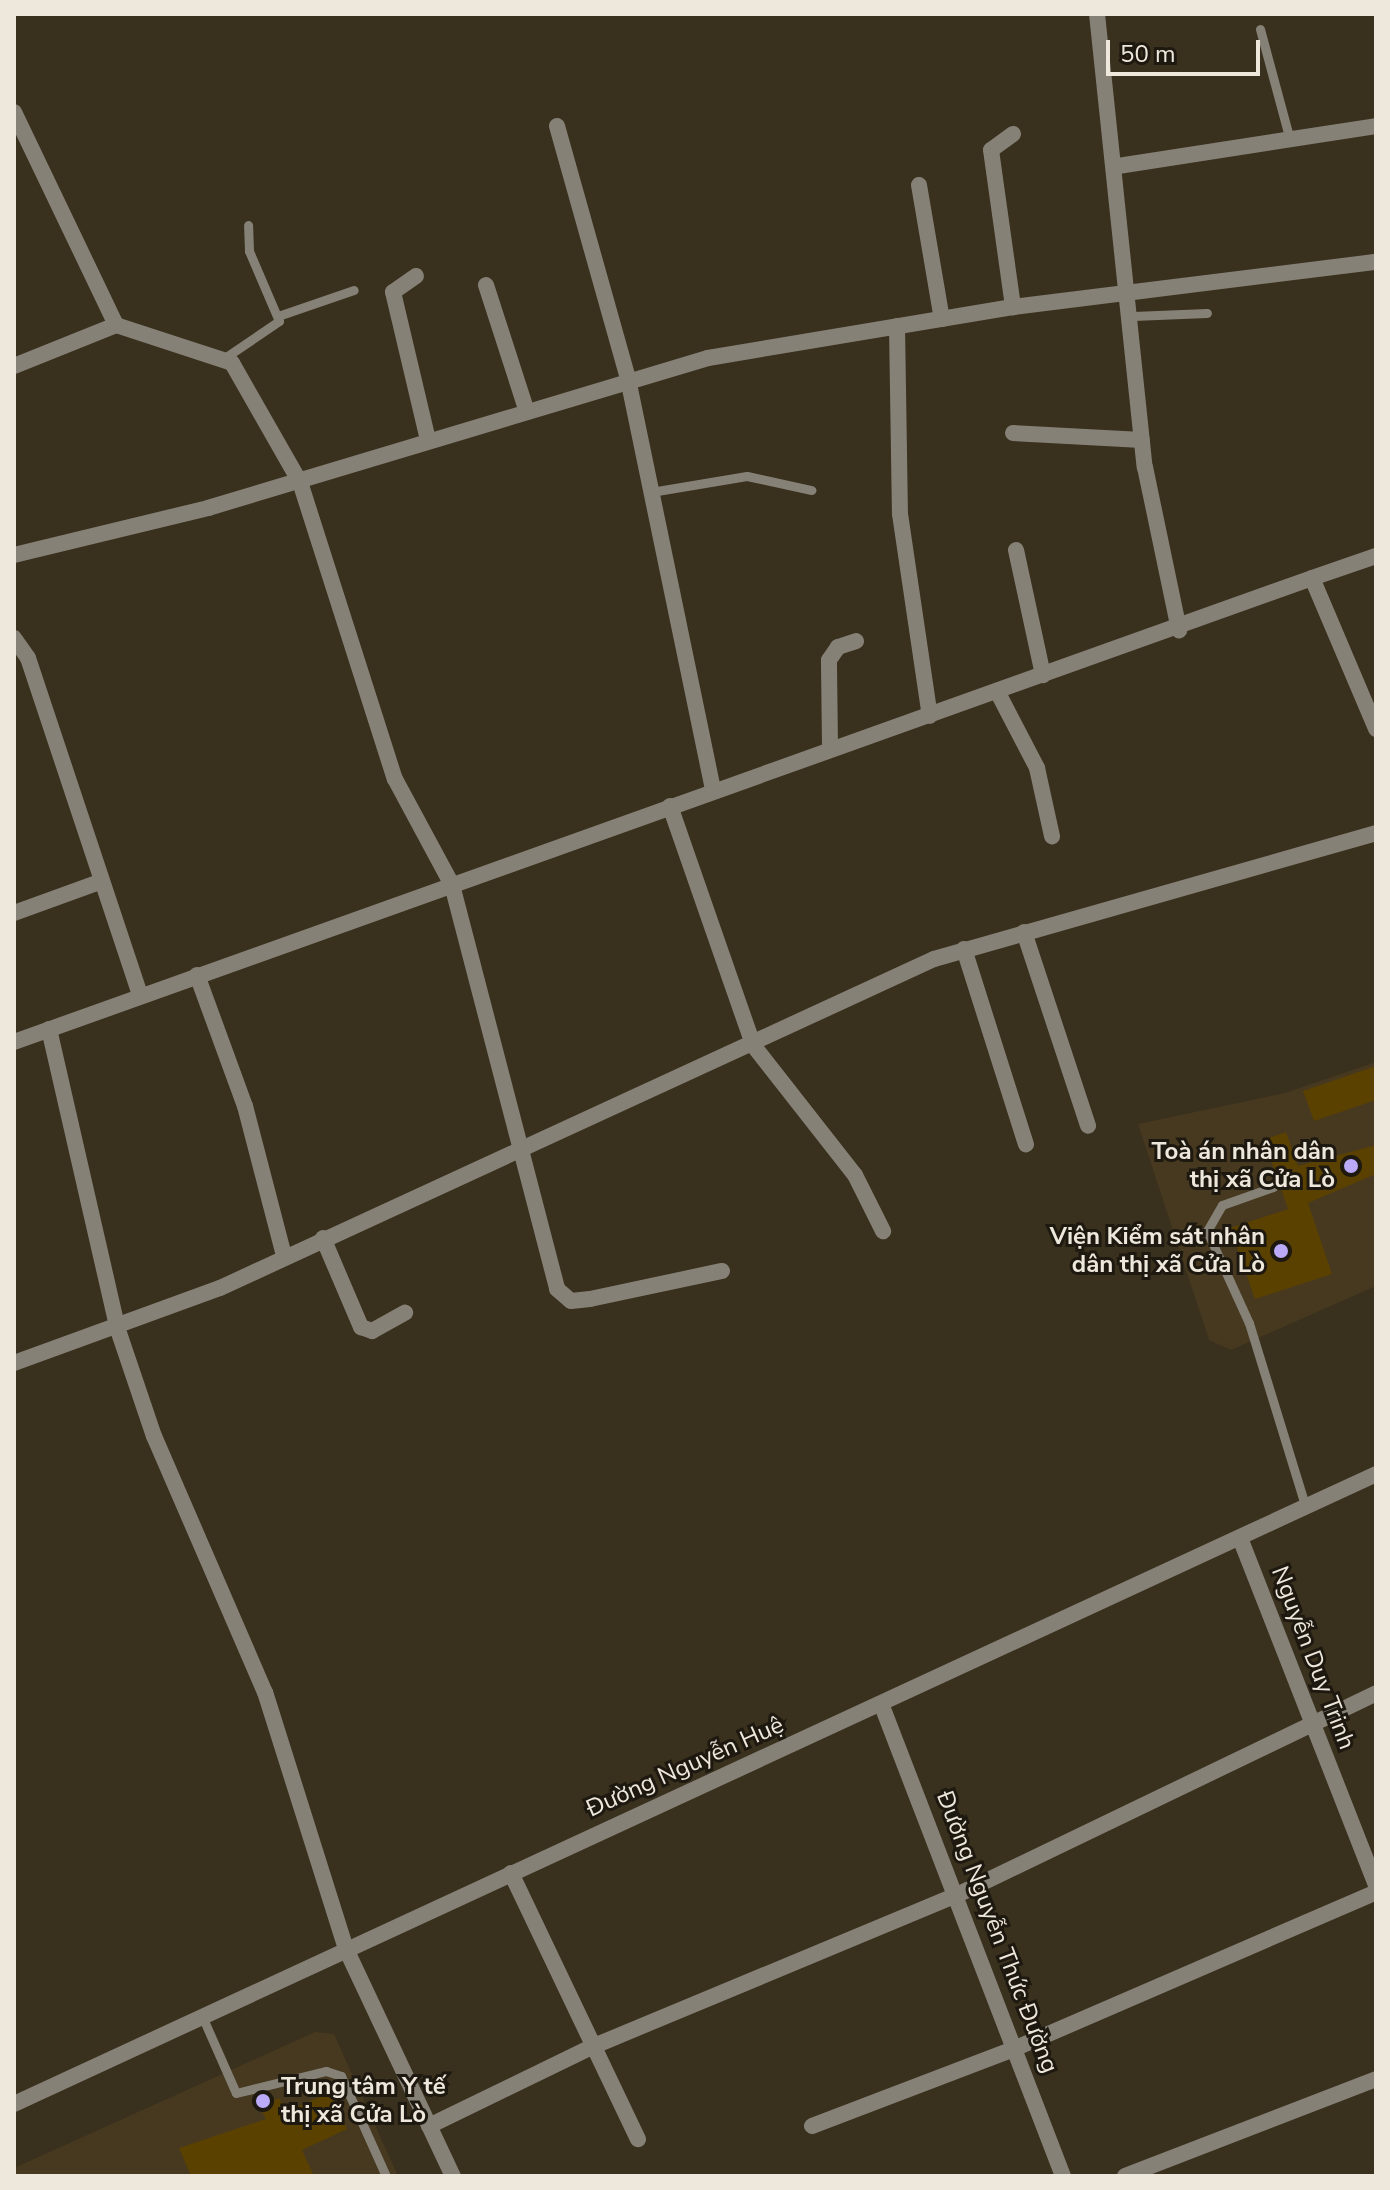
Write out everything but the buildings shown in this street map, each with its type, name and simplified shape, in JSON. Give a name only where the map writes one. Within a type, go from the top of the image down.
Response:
[{"type":"street","points":[[1097,14],[1132,294],[1142,440],[1179,630]]},
{"type":"street","points":[[14,112],[116,325],[161,345],[226,357],[300,482],[395,779],[452,885],[520,1145],[564,1297],[590,1299],[722,1271]]},
{"type":"street","points":[[557,126],[628,379],[713,788]]},
{"type":"street","points":[[1118,166],[1376,126]]},
{"type":"street","points":[[1013,134],[991,150],[1013,307]]},
{"type":"street","points":[[919,185],[942,319]]},
{"type":"street","points":[[14,555],[300,482],[628,379],[897,326],[1013,307],[1376,262]]},
{"type":"street","points":[[416,276],[393,292],[428,440]]},
{"type":"street","points":[[486,285],[526,409]]},
{"type":"street","points":[[14,366],[116,325]]},
{"type":"street","points":[[897,326],[900,514],[930,716]]},
{"type":"street","points":[[1013,433],[1142,440]]},
{"type":"street","points":[[1016,550],[1043,675]]},
{"type":"street","points":[[14,1042],[713,788],[1179,630],[1376,556]]},
{"type":"street","points":[[1312,578],[1376,729]]},
{"type":"street","points":[[14,638],[28,658],[97,883],[140,995]]},
{"type":"street","points":[[830,747],[829,660],[838,647],[856,641]]},
{"type":"street","points":[[997,691],[1037,768],[1052,836]]},
{"type":"street","points":[[670,806],[753,1045],[840,1154],[883,1231]]},
{"type":"street","points":[[14,1363],[117,1327],[284,1256],[520,1145],[753,1045],[840,997],[964,949],[1376,833]]},
{"type":"street","points":[[14,913],[97,883]]},
{"type":"street","points":[[1024,932],[1088,1126]]},
{"type":"street","points":[[964,949],[1026,1144]]},
{"type":"street","points":[[197,975],[245,1106],[284,1256]]},
{"type":"street","points":[[49,1029],[117,1327],[154,1436],[265,1692],[346,1949],[453,2176]]},
{"type":"street","points":[[323,1238],[361,1327],[372,1331],[405,1313]]},
{"type":"street","name":"Đường Nguyễn Huệ","points":[[14,2104],[511,1873],[882,1706],[1376,1474]]},
{"type":"street","name":"Nguyễn Duy Trinh","points":[[1240,1538],[1311,1721],[1371,1856],[1376,1885]]},
{"type":"street","points":[[429,2126],[594,2046],[959,1894],[1311,1721],[1376,1693]]},
{"type":"street","name":"Đường Nguyễn Thức Đường","points":[[882,1706],[959,1894],[1063,2176]]},
{"type":"street","points":[[511,1873],[638,2139]]},
{"type":"street","points":[[812,2126],[1016,2048],[1376,1892]]},
{"type":"street","points":[[1125,2176],[1376,2079]]},
{"type":"lane","points":[[1260,29],[1290,140]]},
{"type":"lane","points":[[226,357],[272,331],[278,316],[249,251],[248,225]]},
{"type":"lane","points":[[278,316],[354,290]]},
{"type":"lane","points":[[1133,316],[1207,313]]},
{"type":"lane","points":[[651,492],[747,476],[811,490]]},
{"type":"lane","points":[[1273,1187],[1222,1205],[1207,1231],[1249,1323],[1306,1508]]},
{"type":"lane","points":[[202,2016],[236,2093],[326,2071],[341,2076],[386,2176]]},
{"type":"shaded area","points":[[1376,1062],[1376,1286],[1231,1350],[1209,1340],[1138,1124],[1285,1093]]},
{"type":"shaded area","name":"Trung tâm Y tế thị xã Cửa Lò","points":[[315,2032],[334,2034],[398,2176],[14,2176],[14,2168]]},
{"type":"place","name":"Toà án nhân dân thị xã Cửa Lò","points":[[1351,1166]]},
{"type":"place","name":"Viện Kiểm sát nhân dân thị xã Cửa Lò","points":[[1281,1251]]},
{"type":"place","name":"Trung tâm Y tế thị xã Cửa Lò","points":[[263,2101]]}]
